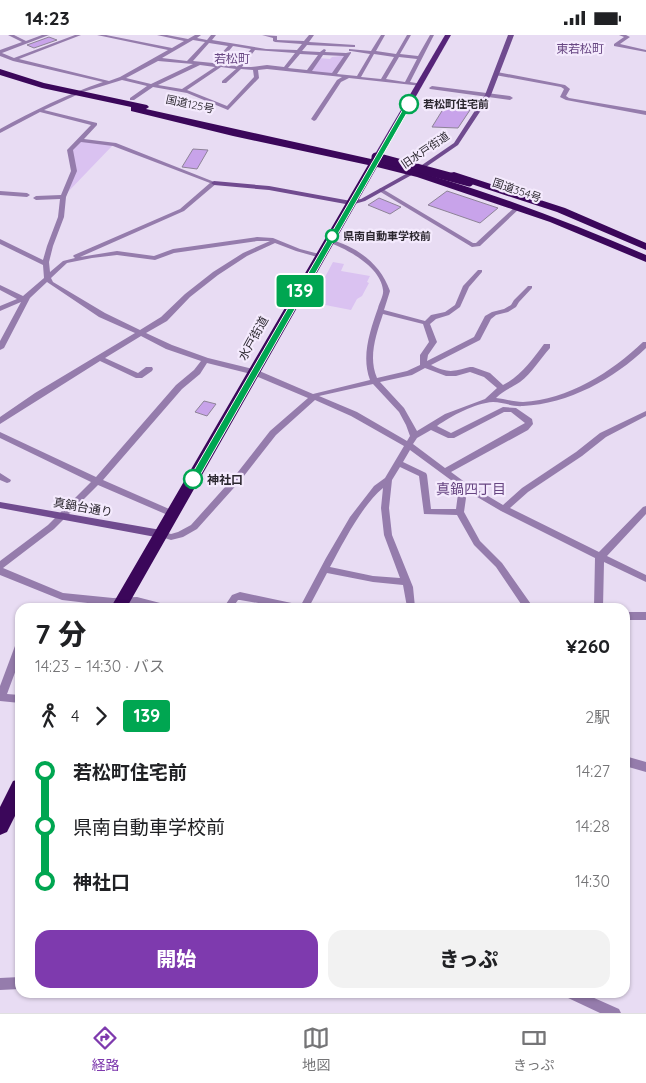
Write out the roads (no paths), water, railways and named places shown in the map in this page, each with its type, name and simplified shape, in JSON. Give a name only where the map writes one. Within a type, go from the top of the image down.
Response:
[{"type":"highway","name":"国道125号","points":[[0,72],[73,94]]},
{"type":"highway","name":"国道125号","points":[[0,77],[73,94],[136,105],[376,159]]},
{"type":"highway","points":[[136,105],[243,125],[376,159],[424,166],[544,204],[646,248]]},
{"type":"highway","points":[[376,159],[412,173],[518,207],[646,259]]},
{"type":"highway","name":"国道354号","points":[[376,159],[542,207],[646,248]]},
{"type":"highway","name":"水戸街道","points":[[122,603],[376,159]]},
{"type":"highway","name":"国道354号","points":[[467,184],[559,218],[646,255]]},
{"type":"highway","points":[[0,826],[15,797]]},
{"type":"main road","name":"水戸街道","points":[[376,159],[448,35]]},
{"type":"street","points":[[10,35],[25,42]]},
{"type":"street","points":[[0,53],[47,35]]},
{"type":"street","points":[[14,60],[79,35]]},
{"type":"street","points":[[99,35],[174,49]]},
{"type":"street","points":[[160,35],[254,48],[347,55]]},
{"type":"street","points":[[0,131],[73,94],[122,78],[199,35]]},
{"type":"street","points":[[189,62],[214,35]]},
{"type":"street","points":[[268,35],[275,37],[275,41],[328,44],[419,58]]},
{"type":"street","points":[[358,78],[383,35]]},
{"type":"street","points":[[382,81],[410,35]]},
{"type":"street","points":[[407,83],[432,35]]},
{"type":"street","name":"旧水戸街道","points":[[351,203],[359,202],[412,173],[456,144],[488,95],[511,35]]},
{"type":"street","points":[[621,35],[628,37],[616,45],[646,51]]},
{"type":"street","points":[[285,69],[311,36],[351,40],[354,44],[334,75]]},
{"type":"street","points":[[272,56],[284,41]]},
{"type":"street","points":[[214,65],[232,44]]},
{"type":"street","points":[[308,72],[328,44]]},
{"type":"street","points":[[0,46],[8,49]]},
{"type":"street","points":[[224,82],[254,48]]},
{"type":"street","points":[[0,53],[14,60],[108,82]]},
{"type":"street","points":[[158,59],[239,67],[285,69],[420,85]]},
{"type":"street","points":[[263,67],[267,61]]},
{"type":"street","points":[[136,105],[151,86],[200,63]]},
{"type":"street","points":[[183,91],[221,65]]},
{"type":"street","points":[[122,78],[151,86],[183,91],[228,108],[257,77],[255,68]]},
{"type":"street","points":[[497,74],[563,86],[567,89],[563,97],[568,99],[646,113]]},
{"type":"street","points":[[314,119],[339,81],[347,77]]},
{"type":"street","points":[[432,88],[510,98]]},
{"type":"street","points":[[39,110],[95,124],[70,151],[74,171],[63,197],[61,217],[50,246],[46,264],[47,277],[51,283],[102,315],[141,334],[205,360],[254,372],[354,414],[410,446],[463,485],[504,509],[600,557],[643,576]]},
{"type":"street","points":[[80,140],[114,144],[214,183],[269,189],[351,203]]},
{"type":"street","points":[[0,347],[25,298],[65,261],[84,251],[182,210],[214,183]]},
{"type":"street","points":[[360,188],[363,192],[372,194]]},
{"type":"street","points":[[381,190],[472,245],[478,245],[518,207]]},
{"type":"street","points":[[0,193],[27,195]]},
{"type":"street","points":[[36,198],[63,197]]},
{"type":"street","points":[[65,261],[117,253],[154,258],[173,251],[257,239],[277,241],[298,250],[320,256]]},
{"type":"street","points":[[0,241],[46,264]]},
{"type":"street","points":[[0,421],[164,319],[180,301],[221,270],[258,247],[277,241]]},
{"type":"street","points":[[329,241],[346,246],[374,267],[387,291],[369,351],[368,364],[375,381],[402,411],[412,426],[414,436],[410,446],[388,480],[385,508],[388,535],[406,582],[410,603]]},
{"type":"street","points":[[380,311],[426,323],[434,317],[447,314],[458,306],[466,286],[480,271]]},
{"type":"street","points":[[0,287],[25,298]]},
{"type":"street","points":[[161,534],[171,537],[180,535],[194,527],[238,479],[273,433],[313,397],[328,390],[409,373],[423,364],[477,338],[488,318],[494,313],[506,311],[514,306],[516,301],[530,287]]},
{"type":"street","points":[[0,309],[25,298]]},
{"type":"street","points":[[423,364],[424,355],[433,342],[426,323]]},
{"type":"street","points":[[488,400],[520,405],[532,404],[569,394],[606,375],[640,351],[646,344]]},
{"type":"street","points":[[414,436],[432,427],[444,417],[488,400],[502,388],[516,381],[524,374],[547,346]]},
{"type":"street","points":[[99,358],[140,376],[149,369]]},
{"type":"street","points":[[0,566],[51,527],[97,481],[178,387],[197,373],[205,360]]},
{"type":"street","points":[[423,364],[446,375],[455,375],[470,369],[487,375],[502,388]]},
{"type":"street","points":[[432,427],[451,436],[504,409],[513,409],[528,421],[529,424],[525,428],[446,471]]},
{"type":"street","points":[[504,509],[524,490],[579,454],[603,435],[646,413]]},
{"type":"street","points":[[0,435],[97,481],[173,514]]},
{"type":"street","points":[[399,463],[423,475],[427,512],[460,512]]},
{"type":"street","points":[[307,603],[349,526],[372,493],[388,480]]},
{"type":"street","points":[[463,485],[460,512],[477,543],[499,565],[525,603]]},
{"type":"street","name":"真鍋台通り","points":[[0,505],[161,534]]},
{"type":"street","points":[[598,603],[600,557],[646,509]]},
{"type":"street","points":[[325,569],[373,579],[406,582]]},
{"type":"street","points":[[0,571],[62,596],[116,603]]},
{"type":"street","points":[[231,603],[235,597],[240,596],[277,603]]},
{"type":"street","points":[[126,603],[137,601],[145,603]]},
{"type":"street","points":[[630,616],[646,616]]},
{"type":"street","points":[[15,659],[0,697],[15,698]]},
{"type":"street","points":[[630,762],[646,767]]},
{"type":"street","points":[[0,984],[15,983]]},
{"type":"street","points":[[581,998],[615,1013]]},
{"type":"place","name":"若松町住宅前","points":[[409,104]]},
{"type":"place","name":"県南自動車学校前","points":[[332,236]]},
{"type":"place","name":"神社口","points":[[193,479]]},
{"type":"district","name":"東若松町","points":[[580,48]]},
{"type":"district","name":"若松町","points":[[232,58]]},
{"type":"district","name":"真鍋四丁目","points":[[471,489]]}]
